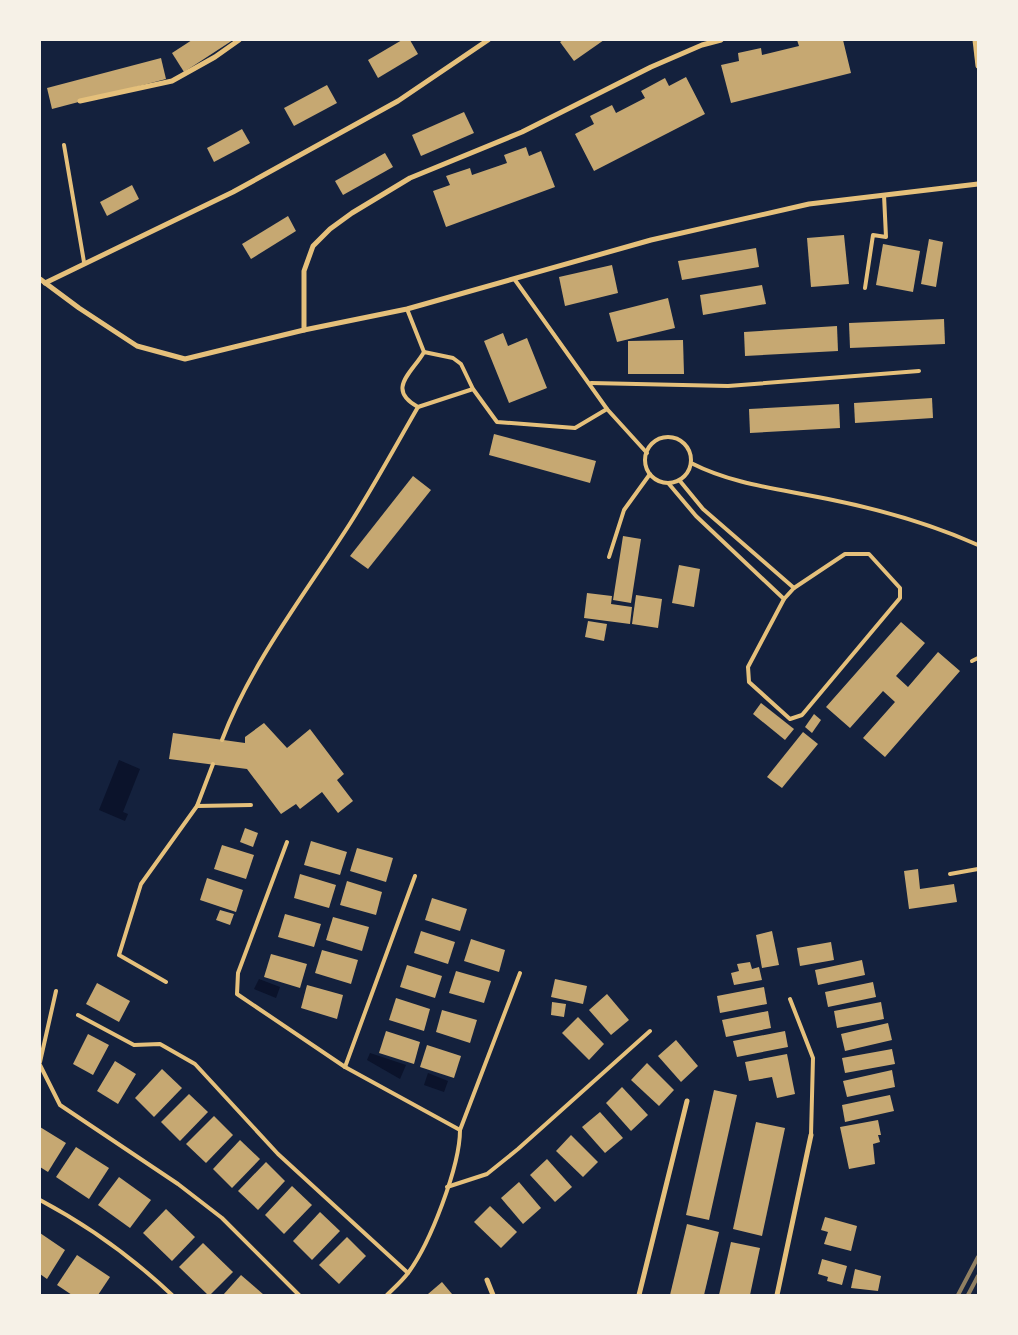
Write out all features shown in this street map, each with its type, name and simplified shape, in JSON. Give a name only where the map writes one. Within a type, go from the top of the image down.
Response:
[{"type":"street","points":[[80,101],[172,81],[215,57],[239,40]]},
{"type":"street","points":[[488,40],[398,101],[233,192],[43,281],[79,308],[137,346],[185,358],[304,330],[407,309],[651,240],[809,204],[978,184]]},
{"type":"street","points":[[304,330],[304,271],[313,246],[330,229],[352,213],[410,178],[522,132],[651,67],[702,45],[721,40]]},
{"type":"street","points":[[975,40],[978,66]]},
{"type":"street","points":[[639,1295],[687,1101]]},
{"type":"street","points":[[777,1295],[812,1135]]},
{"type":"street","points":[[487,1280],[493,1295]]},
{"type":"lane","points":[[64,144],[84,262]]},
{"type":"lane","points":[[865,288],[873,235],[886,237],[884,195]]},
{"type":"lane","points":[[515,280],[608,408],[647,453]]},
{"type":"lane","points":[[40,288],[43,281]]},
{"type":"lane","points":[[407,309],[424,352]]},
{"type":"lane","points":[[424,352],[453,358],[461,364],[472,389],[498,422],[575,428],[608,408]]},
{"type":"lane","points":[[418,407],[407,401],[402,390],[405,375],[424,352]]},
{"type":"lane","points":[[591,383],[728,386],[919,371]]},
{"type":"lane","points":[[222,740],[233,711],[291,613],[352,521],[418,407],[472,389]]},
{"type":"lane","points":[[674,438],[683,443],[690,452],[691,463],[688,473],[680,481],[669,484],[658,481],[650,474],[646,464],[647,453],[653,443],[674,438]]},
{"type":"lane","points":[[691,463],[713,474],[744,483],[830,499],[945,530],[978,544]]},
{"type":"lane","points":[[609,557],[624,510],[650,474]]},
{"type":"lane","points":[[680,481],[703,509],[794,588]]},
{"type":"lane","points":[[669,484],[696,516],[784,599]]},
{"type":"lane","points":[[845,554],[869,554],[900,588],[900,598],[802,715],[790,719],[749,682],[748,667],[784,599],[794,588],[845,554]]},
{"type":"lane","points":[[972,661],[978,658]]},
{"type":"lane","points":[[166,982],[118,955],[141,884],[197,806],[213,764]]},
{"type":"lane","points":[[197,806],[251,805]]},
{"type":"lane","points":[[287,842],[238,973],[237,994],[345,1067],[460,1130]]},
{"type":"lane","points":[[950,874],[978,868]]},
{"type":"lane","points":[[345,1067],[415,876]]},
{"type":"lane","points":[[386,1295],[408,1273],[426,1242],[447,1187],[460,1145],[460,1130],[520,973]]},
{"type":"lane","points":[[56,991],[40,1064],[60,1105],[178,1184],[222,1218],[299,1295]]},
{"type":"lane","points":[[790,999],[813,1058],[812,1135]]},
{"type":"lane","points":[[78,1015],[134,1045],[160,1044],[195,1064],[278,1154],[408,1273]]},
{"type":"lane","points":[[447,1187],[486,1174],[518,1149],[650,1031]]},
{"type":"lane","points":[[40,1200],[116,1249],[172,1295]]},
{"type":"water","points":[[119,760],[140,769],[123,812],[128,814],[125,821],[99,810]]},
{"type":"water","points":[[259,979],[280,987],[276,998],[254,989]]},
{"type":"water","points":[[370,1053],[406,1065],[400,1079],[367,1060]]},
{"type":"water","points":[[428,1073],[448,1081],[444,1092],[424,1085]]},
{"type":"building","points":[[192,40],[233,40],[184,72],[172,53]]},
{"type":"building","points":[[402,40],[410,40],[418,54],[378,78],[368,60]]},
{"type":"building","points":[[563,40],[604,40],[574,61],[560,42]]},
{"type":"building","points":[[797,40],[843,40],[851,73],[731,103],[721,65],[739,61],[738,53],[761,48],[762,55],[799,46]]},
{"type":"building","points":[[161,58],[166,79],[52,109],[47,88]]},
{"type":"building","points":[[686,77],[705,114],[594,171],[575,134],[594,124],[590,116],[612,105],[616,113],[645,98],[641,91],[665,78],[669,86]]},
{"type":"building","points":[[327,85],[337,103],[294,126],[284,108]]},
{"type":"building","points":[[464,112],[474,133],[421,156],[412,135]]},
{"type":"building","points":[[242,129],[250,143],[214,162],[207,148]]},
{"type":"building","points":[[526,147],[529,156],[541,151],[555,187],[446,227],[433,191],[450,185],[446,176],[470,168],[472,175],[507,163],[504,155]]},
{"type":"building","points":[[385,153],[393,167],[343,195],[335,181]]},
{"type":"building","points":[[132,185],[139,199],[107,216],[100,202]]},
{"type":"building","points":[[288,216],[296,231],[251,259],[242,244]]},
{"type":"building","points":[[844,235],[849,284],[811,287],[807,238]]},
{"type":"building","points":[[929,239],[943,242],[936,287],[921,284]]},
{"type":"building","points":[[883,244],[920,251],[913,292],[876,285]]},
{"type":"building","points":[[756,248],[759,267],[682,280],[678,261]]},
{"type":"building","points":[[612,265],[618,293],[565,306],[559,277]]},
{"type":"building","points":[[762,285],[766,304],[703,315],[700,295]]},
{"type":"building","points":[[668,298],[675,328],[617,342],[609,313]]},
{"type":"building","points":[[944,319],[945,344],[850,348],[849,323]]},
{"type":"building","points":[[837,326],[838,351],[745,356],[744,332]]},
{"type":"building","points":[[503,333],[508,346],[527,338],[547,388],[509,403],[484,341]]},
{"type":"building","points":[[683,340],[684,374],[628,374],[628,341]]},
{"type":"building","points":[[932,398],[933,418],[855,423],[854,403]]},
{"type":"building","points":[[839,404],[840,428],[750,433],[749,409]]},
{"type":"building","points":[[494,434],[596,461],[590,483],[489,455]]},
{"type":"building","points":[[413,476],[431,490],[368,569],[350,556]]},
{"type":"building","points":[[623,536],[641,539],[631,603],[613,600]]},
{"type":"building","points":[[679,565],[700,569],[694,607],[672,603]]},
{"type":"building","points":[[587,593],[612,596],[611,604],[632,607],[630,624],[584,618]]},
{"type":"building","points":[[636,595],[662,599],[658,628],[632,624]]},
{"type":"building","points":[[588,621],[607,624],[604,641],[585,637]]},
{"type":"building","points":[[901,622],[925,643],[896,676],[908,687],[938,652],[960,671],[885,757],[863,738],[895,702],[883,691],[850,728],[826,707]]},
{"type":"building","points":[[761,703],[794,729],[785,740],[753,714]]},
{"type":"building","points":[[814,714],[821,720],[812,733],[805,727]]},
{"type":"building","points":[[264,723],[287,748],[310,729],[344,774],[337,780],[353,801],[338,813],[322,792],[300,809],[296,804],[281,814],[247,769],[169,759],[173,733],[245,743],[245,737]]},
{"type":"building","points":[[803,732],[818,744],[782,788],[767,777]]},
{"type":"building","points":[[245,828],[258,833],[253,847],[240,842]]},
{"type":"building","points":[[311,841],[347,852],[340,875],[304,865]]},
{"type":"building","points":[[222,845],[254,855],[246,879],[214,869]]},
{"type":"building","points":[[357,848],[393,858],[386,882],[350,871]]},
{"type":"building","points":[[918,869],[920,889],[954,884],[957,902],[909,909],[904,871]]},
{"type":"building","points":[[300,874],[336,885],[329,908],[294,898]]},
{"type":"building","points":[[207,878],[243,890],[236,912],[200,900]]},
{"type":"building","points":[[347,881],[382,892],[376,915],[340,905]]},
{"type":"building","points":[[432,898],[467,909],[460,931],[425,920]]},
{"type":"building","points":[[220,910],[234,914],[230,925],[216,920]]},
{"type":"building","points":[[285,914],[321,924],[314,947],[278,937]]},
{"type":"building","points":[[333,917],[369,927],[362,951],[326,940]]},
{"type":"building","points":[[421,931],[455,942],[448,964],[414,953]]},
{"type":"building","points":[[772,931],[779,965],[762,968],[756,935]]},
{"type":"building","points":[[471,939],[505,950],[499,972],[464,961]]},
{"type":"building","points":[[831,942],[834,960],[800,966],[797,948]]},
{"type":"building","points":[[322,950],[358,960],[351,984],[315,973]]},
{"type":"building","points":[[271,954],[307,964],[300,988],[264,977]]},
{"type":"building","points":[[862,960],[865,975],[818,985],[815,970]]},
{"type":"building","points":[[750,962],[752,969],[759,967],[762,980],[734,985],[731,973],[739,971],[737,964]]},
{"type":"building","points":[[407,965],[442,976],[435,998],[400,987]]},
{"type":"building","points":[[456,971],[491,981],[484,1003],[449,993]]},
{"type":"building","points":[[555,979],[587,986],[583,1004],[551,997]]},
{"type":"building","points":[[873,982],[876,997],[828,1007],[825,992]]},
{"type":"building","points":[[97,983],[130,1001],[119,1022],[86,1004]]},
{"type":"building","points":[[307,985],[343,995],[337,1019],[301,1008]]},
{"type":"building","points":[[764,987],[767,1004],[720,1013],[717,996]]},
{"type":"building","points":[[607,994],[629,1020],[611,1035],[589,1010]]},
{"type":"building","points":[[396,998],[430,1009],[424,1031],[389,1020]]},
{"type":"building","points":[[552,1002],[566,1004],[564,1017],[551,1015]]},
{"type":"building","points":[[881,1002],[884,1019],[837,1028],[834,1011]]},
{"type":"building","points":[[442,1010],[477,1020],[470,1043],[436,1032]]},
{"type":"building","points":[[768,1011],[771,1028],[726,1037],[722,1020]]},
{"type":"building","points":[[578,1017],[604,1044],[589,1060],[562,1033]]},
{"type":"building","points":[[888,1023],[892,1040],[845,1051],[841,1034]]},
{"type":"building","points":[[386,1031],[420,1042],[414,1064],[379,1053]]},
{"type":"building","points":[[785,1031],[788,1047],[737,1057],[733,1041]]},
{"type":"building","points":[[88,1034],[109,1045],[93,1075],[73,1064]]},
{"type":"building","points":[[676,1040],[698,1066],[681,1082],[658,1056]]},
{"type":"building","points":[[427,1045],[461,1056],[454,1078],[420,1067]]},
{"type":"building","points":[[892,1049],[895,1064],[845,1073],[842,1058]]},
{"type":"building","points":[[787,1054],[795,1094],[777,1098],[772,1077],[749,1081],[745,1062]]},
{"type":"building","points":[[115,1061],[136,1074],[118,1104],[97,1091]]},
{"type":"building","points":[[647,1063],[674,1090],[659,1106],[631,1080]]},
{"type":"building","points":[[162,1069],[182,1088],[154,1117],[135,1098]]},
{"type":"building","points":[[892,1070],[895,1087],[847,1097],[843,1081]]},
{"type":"building","points":[[622,1087],[648,1115],[631,1131],[606,1103]]},
{"type":"building","points":[[714,1090],[737,1095],[709,1220],[686,1215]]},
{"type":"building","points":[[189,1094],[208,1112],[180,1141],[161,1122]]},
{"type":"building","points":[[890,1095],[894,1111],[845,1122],[842,1105]]},
{"type":"building","points":[[600,1112],[623,1138],[605,1153],[582,1127]]},
{"type":"building","points":[[214,1116],[233,1135],[206,1163],[186,1144]]},
{"type":"building","points":[[878,1120],[881,1135],[878,1135],[880,1142],[873,1144],[875,1164],[849,1169],[840,1127]]},
{"type":"building","points":[[756,1122],[785,1128],[762,1236],[733,1229]]},
{"type":"building","points":[[40,1127],[66,1143],[48,1172],[40,1167]]},
{"type":"building","points":[[571,1135],[598,1162],[583,1177],[556,1151]]},
{"type":"building","points":[[240,1140],[260,1159],[232,1188],[213,1169]]},
{"type":"building","points":[[76,1147],[109,1168],[89,1199],[56,1177]]},
{"type":"building","points":[[547,1159],[572,1187],[555,1202],[530,1175]]},
{"type":"building","points":[[266,1162],[285,1181],[258,1210],[238,1191]]},
{"type":"building","points":[[119,1177],[151,1200],[130,1228],[98,1205]]},
{"type":"building","points":[[519,1182],[541,1208],[523,1224],[501,1198]]},
{"type":"building","points":[[292,1186],[312,1205],[284,1234],[265,1215]]},
{"type":"building","points":[[490,1206],[517,1232],[501,1248],[474,1222]]},
{"type":"building","points":[[166,1209],[195,1237],[172,1261],[143,1233]]},
{"type":"building","points":[[320,1212],[340,1231],[312,1260],[293,1241]]},
{"type":"building","points":[[825,1217],[857,1226],[851,1251],[824,1244],[828,1232],[821,1230]]},
{"type":"building","points":[[687,1224],[719,1232],[704,1295],[670,1295]]},
{"type":"building","points":[[40,1233],[65,1250],[47,1279],[40,1274]]},
{"type":"building","points":[[347,1237],[366,1256],[339,1284],[319,1265]]},
{"type":"building","points":[[731,1242],[760,1248],[750,1295],[719,1295]]},
{"type":"building","points":[[203,1243],[233,1272],[210,1295],[179,1267]]},
{"type":"building","points":[[77,1255],[110,1277],[98,1295],[72,1295],[57,1285]]},
{"type":"building","points":[[822,1259],[847,1266],[842,1285],[827,1281],[828,1277],[818,1274]]},
{"type":"building","points":[[855,1269],[881,1276],[878,1291],[851,1288]]},
{"type":"building","points":[[241,1275],[264,1295],[223,1295]]},
{"type":"building","points":[[442,1282],[452,1294],[428,1294]]},
{"type":"railway","points":[[958,1295],[978,1257]]},
{"type":"railway","points":[[968,1295],[978,1276]]}]
